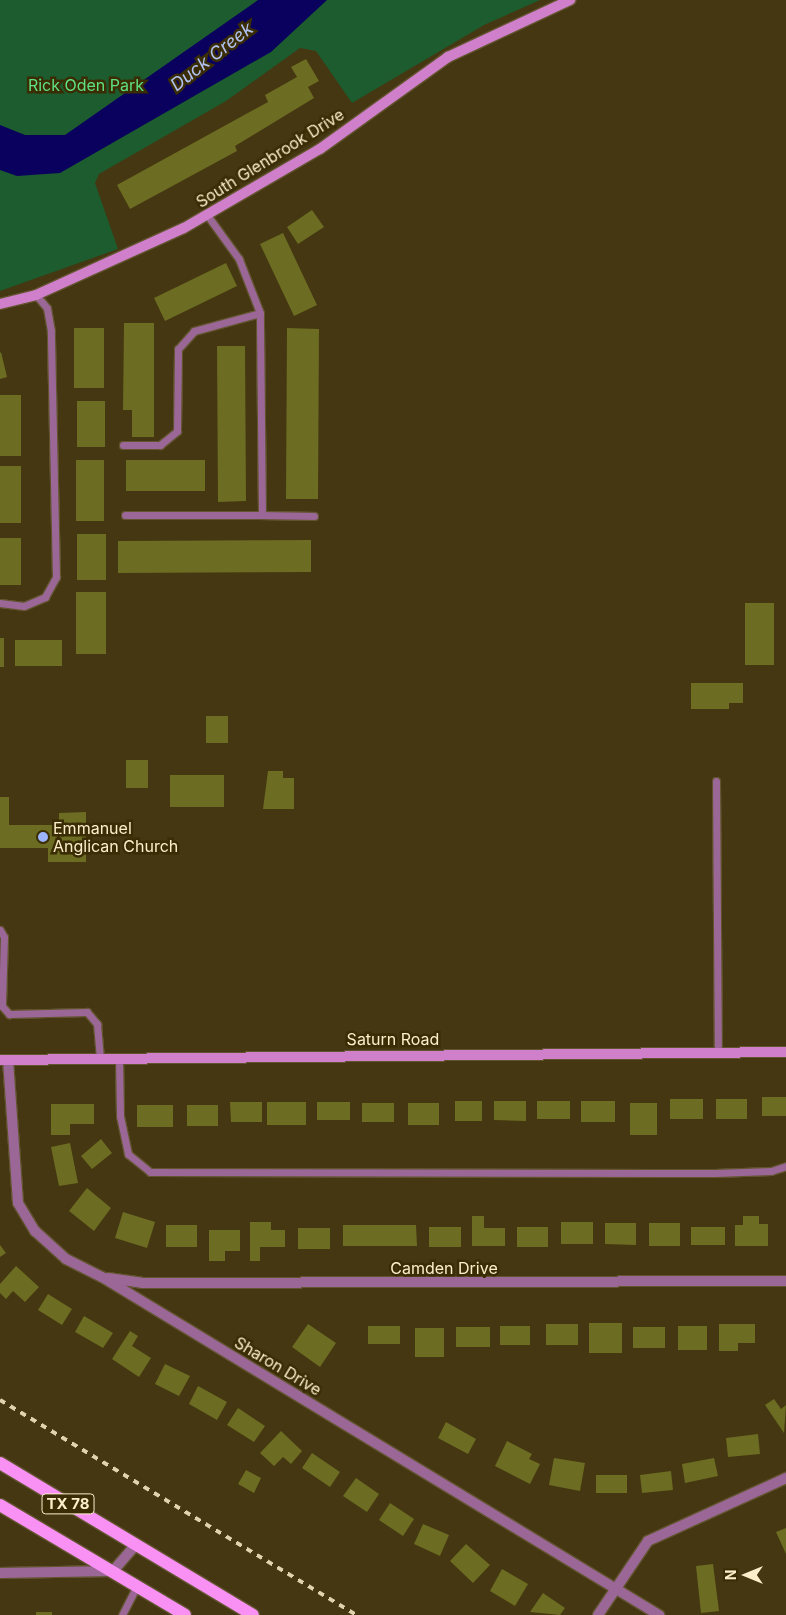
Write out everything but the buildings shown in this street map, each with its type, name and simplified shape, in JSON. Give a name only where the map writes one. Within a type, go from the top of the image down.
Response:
[{"type":"main road","name":"TX 78","points":[[0,1463],[253,1615]]},
{"type":"main road","name":"TX 78","points":[[0,1506],[185,1615]]},
{"type":"street","name":"South Glenbrook Drive","points":[[0,304],[36,295],[206,215],[320,149],[448,57],[570,0]]},
{"type":"street","name":"Saturn Road","points":[[4,1060],[120,1056],[786,1052]]},
{"type":"street","name":"Sharon Drive","points":[[4,1060],[18,1203],[35,1231],[66,1259],[102,1277],[659,1615]]},
{"type":"street","name":"Camden Drive","points":[[102,1277],[142,1283],[786,1281]]},
{"type":"street","points":[[598,1615],[614,1588],[648,1541],[786,1478]]},
{"type":"street","points":[[0,1574],[113,1571],[136,1545]]},
{"type":"lane","points":[[206,215],[239,259],[260,313],[262,516]]},
{"type":"lane","points":[[0,603],[24,606],[45,597],[56,577],[51,331],[47,308],[36,295]]},
{"type":"lane","points":[[123,445],[160,445],[176,431],[178,349],[194,330],[260,313]]},
{"type":"lane","points":[[125,515],[314,516]]},
{"type":"lane","points":[[716,781],[718,1053]]},
{"type":"lane","points":[[0,930],[4,937],[2,1006],[9,1014]]},
{"type":"lane","points":[[0,1014],[87,1012],[97,1024],[100,1057]]},
{"type":"lane","points":[[120,1056],[120,1116],[128,1154],[150,1172],[715,1173],[771,1171],[786,1166]]},
{"type":"lane","points":[[122,1615],[137,1586]]},
{"type":"green space","name":"Rick Oden Park","points":[[0,0],[540,0],[484,25],[352,103],[316,51],[300,48],[226,101],[99,174],[95,183],[118,249],[0,291]]},
{"type":"water","name":"Duck Creek","points":[[258,0],[327,0],[271,52],[60,173],[17,176],[0,170],[0,125],[25,135],[65,135]]},
{"type":"railway","points":[[0,1400],[356,1615]]},
{"type":"place","name":"Emmanuel Anglican Church","points":[[43,837]]}]
